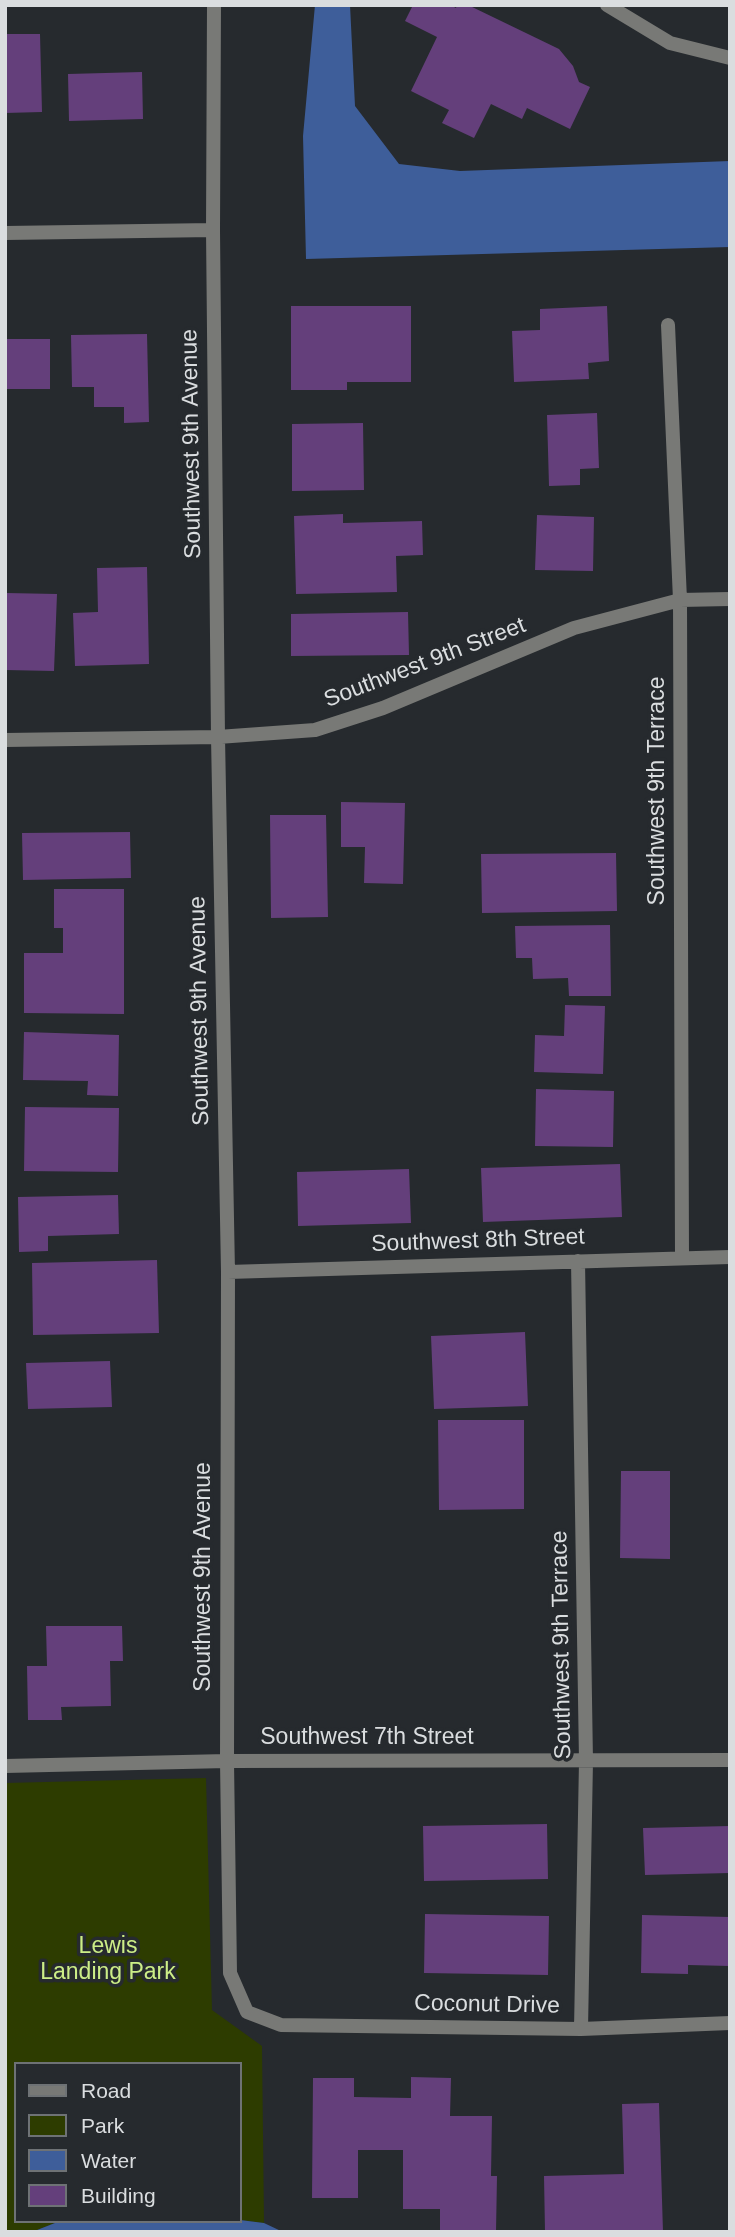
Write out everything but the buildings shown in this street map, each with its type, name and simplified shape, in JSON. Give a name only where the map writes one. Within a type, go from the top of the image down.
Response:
[{"type":"street","name":"Southwest 9th Avenue","points":[[214,5],[213,230],[218,737],[228,1272],[227,1761],[230,1973],[247,2012]]},
{"type":"street","points":[[607,5],[670,43],[730,58]]},
{"type":"street","points":[[5,233],[213,230]]},
{"type":"street","name":"Southwest 9th Terrace","points":[[668,325],[680,600],[682,1258]]},
{"type":"street","name":"Southwest 9th Street","points":[[5,740],[218,737],[315,730],[383,708],[574,628],[680,600],[730,599]]},
{"type":"street","name":"Southwest 8th Street","points":[[228,1272],[730,1257]]},
{"type":"street","name":"Southwest 9th Terrace","points":[[578,1261],[586,1761],[581,2029]]},
{"type":"street","name":"Southwest 7th Street","points":[[5,1766],[227,1761],[730,1760]]},
{"type":"street","name":"Coconut Drive","points":[[247,2012],[281,2025],[581,2029],[730,2023]]},
{"type":"green space","name":"Lewis Landing Park","points":[[206,1778],[212,2010],[262,2046],[264,2223],[242,2220],[242,2062],[14,2062],[14,2223],[55,2223],[32,2232],[5,2232],[5,1783]]},
{"type":"water","points":[[315,5],[350,5],[355,106],[399,164],[460,171],[730,161],[730,247],[306,259],[303,136]]},
{"type":"water","points":[[242,2220],[264,2223],[283,2232],[32,2232],[55,2223],[242,2223]]}]
